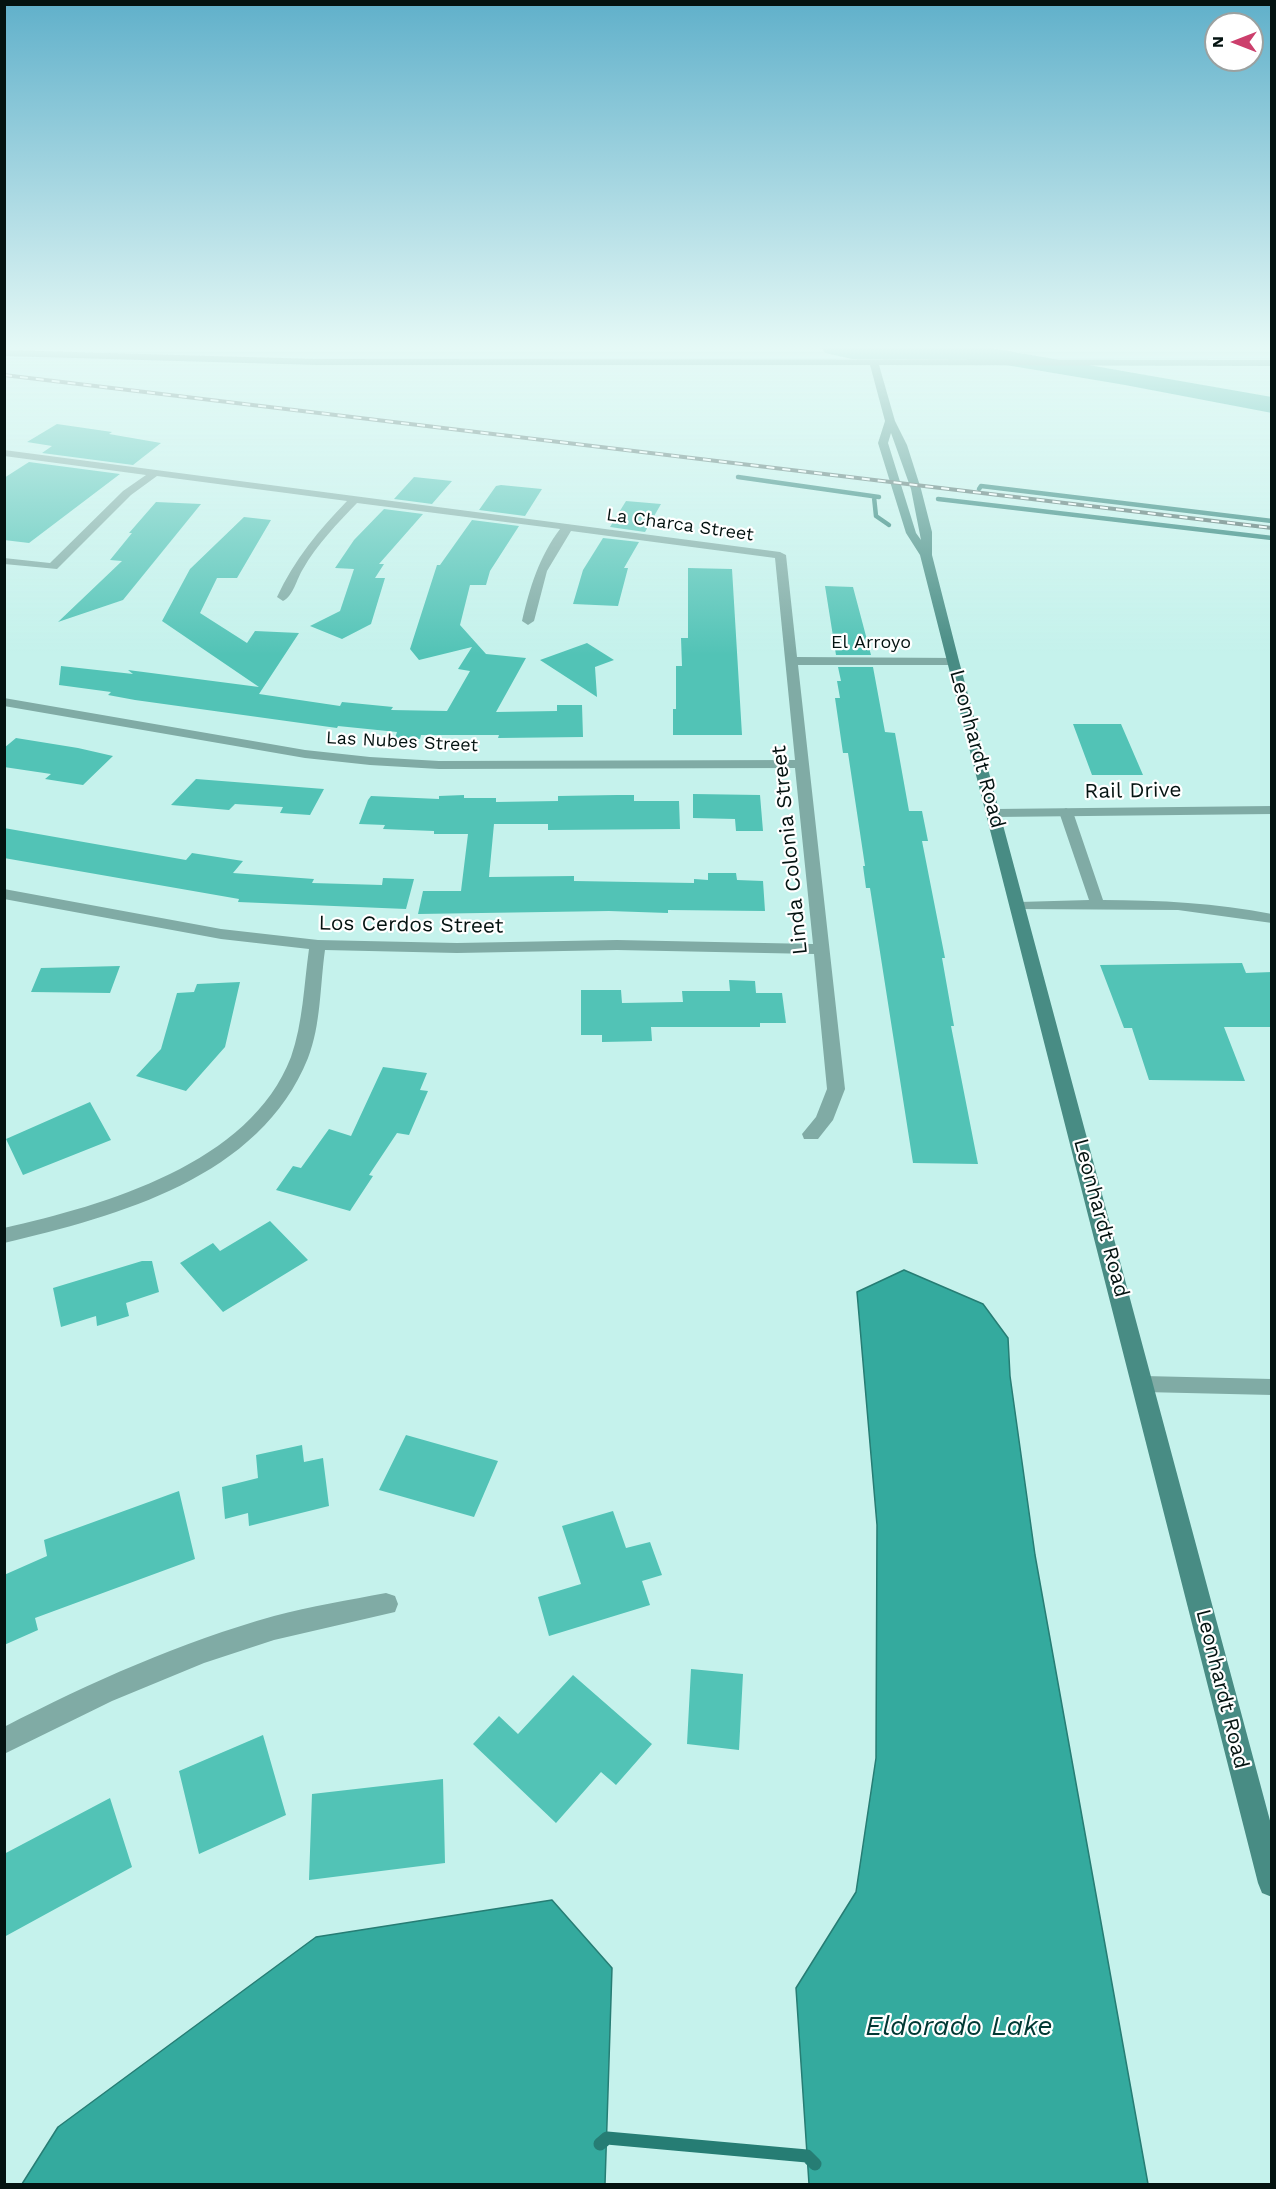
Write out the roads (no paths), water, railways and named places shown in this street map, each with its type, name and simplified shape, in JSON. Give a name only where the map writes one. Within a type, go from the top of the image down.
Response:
[{"type":"street","name":"Leonhardt Road","points":[[886,450],[910,533],[926,555]]},
{"type":"street","name":"Leonhardt Road","points":[[904,450],[927,532],[926,555],[953,661],[995,813],[1272,1883]]},
{"type":"street","name":"La Charca Street","points":[[4,453],[780,555]]},
{"type":"street","points":[[4,561],[53,567],[128,493],[156,472]]},
{"type":"street","points":[[283,597],[292,574],[314,541],[355,499]]},
{"type":"street","points":[[528,621],[540,570],[553,545],[568,527]]},
{"type":"street","name":"Linda Colonia Street","points":[[780,555],[836,1089],[824,1120],[811,1134]]},
{"type":"street","name":"El Arroyo","points":[[790,661],[953,661]]},
{"type":"street","name":"Las Nubes Street","points":[[4,702],[304,754],[370,761],[439,765],[802,764]]},
{"type":"street","name":"Rail Drive","points":[[995,813],[1272,810]]},
{"type":"street","name":"Los Cerdos Street","points":[[4,894],[221,934],[318,945],[457,948],[617,945],[821,949]]},
{"type":"street","points":[[4,1236],[117,1206],[184,1177],[230,1146],[279,1094],[291,1077],[304,1041],[318,945]]},
{"type":"street","points":[[4,1741],[86,1698],[181,1658],[275,1628],[386,1604]]},
{"type":"lane","points":[[1066,812],[1098,904]]},
{"type":"lane","points":[[1019,906],[1098,904],[1210,909],[1272,919]]},
{"type":"lane","points":[[1144,1384],[1272,1387]]},
{"type":"water","name":"Eldorado Lake","points":[[904,1270],[983,1304],[1008,1338],[1010,1376],[1035,1555],[1148,2184],[809,2184],[796,1988],[856,1892],[876,1758],[877,1525],[857,1292]]},
{"type":"water","points":[[552,1900],[612,1968],[605,2184],[22,2184],[58,2127],[316,1937]]},
{"type":"waterway","points":[[738,477],[879,497]]},
{"type":"waterway","points":[[979,489],[981,486],[1272,521]]},
{"type":"waterway","points":[[874,497],[876,516],[889,525]]},
{"type":"waterway","points":[[938,499],[1272,538]]},
{"type":"waterway","points":[[600,2144],[607,2138],[807,2156],[815,2164]]},
{"type":"railway","points":[[627,450],[1272,528]]}]
